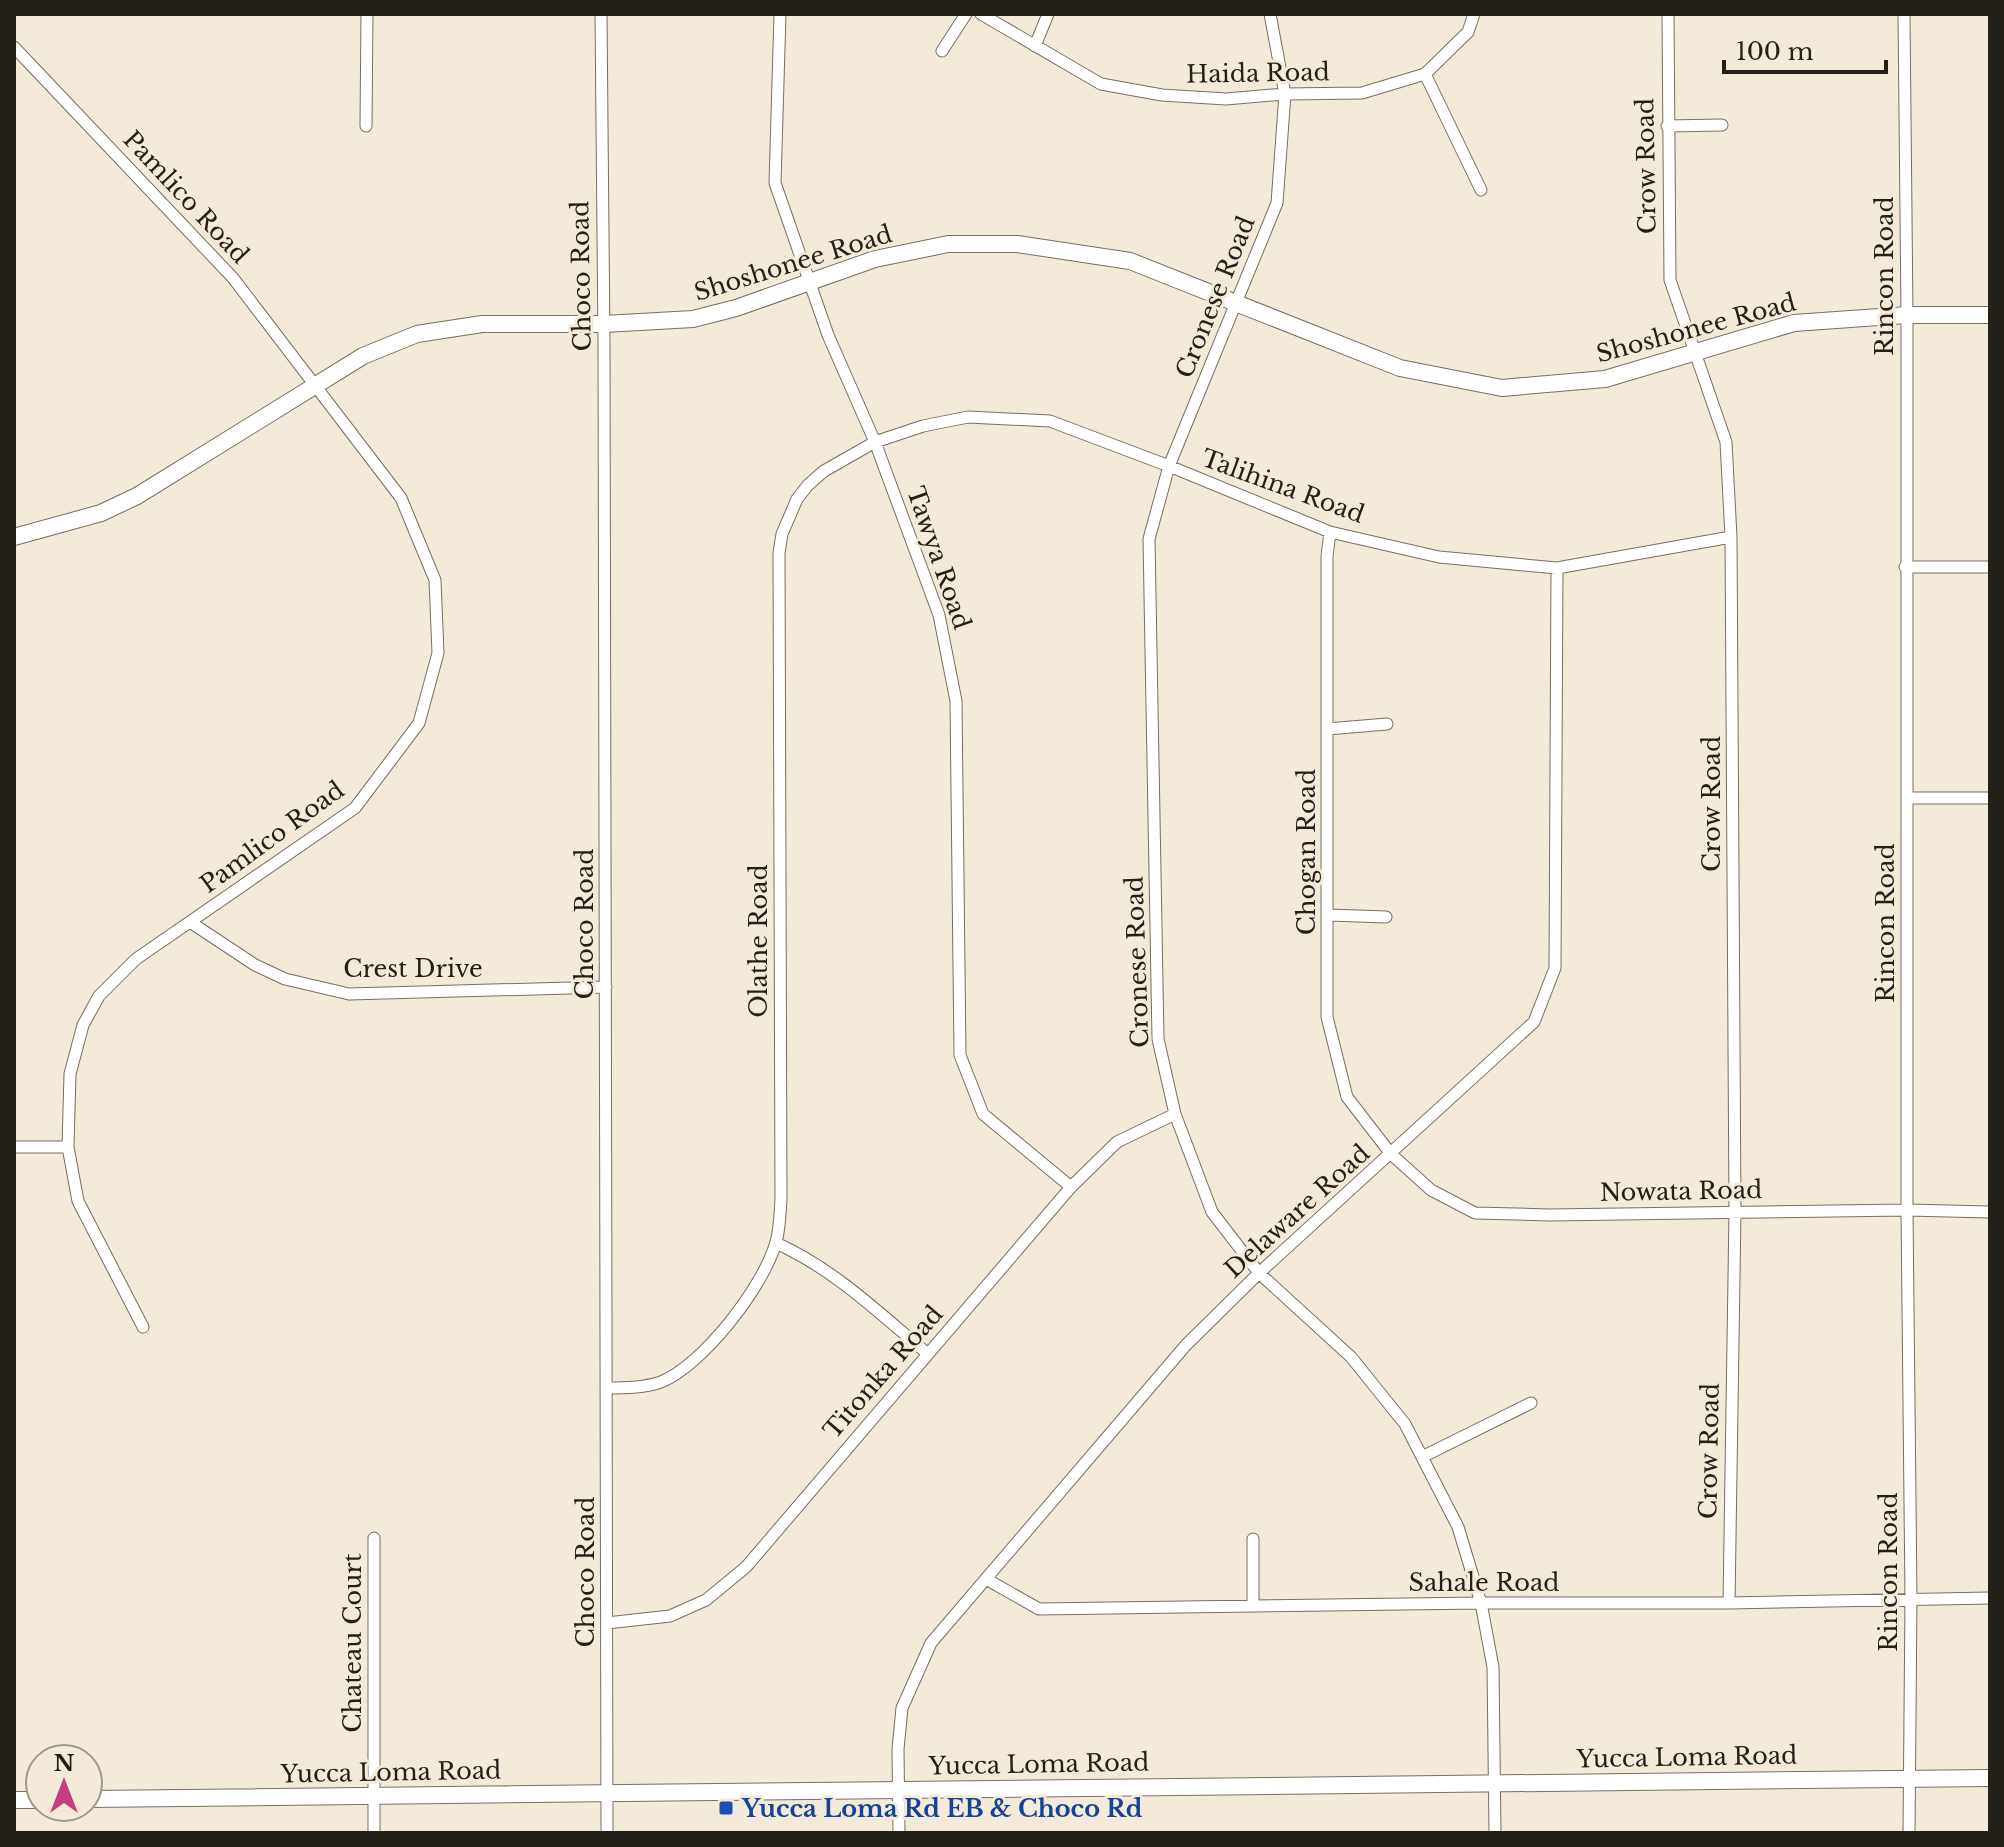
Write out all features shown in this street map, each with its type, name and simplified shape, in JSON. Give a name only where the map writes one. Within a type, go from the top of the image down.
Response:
[{"type":"street","points":[[366,126],[367,14]]},
{"type":"street","name":"Choco Road","points":[[601,14],[607,1833]]},
{"type":"street","name":"Tawya Road","points":[[780,14],[775,183],[808,282],[875,442],[939,615],[956,701],[960,1055],[983,1114],[1071,1187]]},
{"type":"street","points":[[942,51],[966,14]]},
{"type":"street","name":"Haida Road","points":[[981,14],[1101,84],[1162,95],[1226,99],[1362,93],[1425,74],[1468,32],[1474,14]]},
{"type":"street","points":[[1035,46],[1048,14]]},
{"type":"street","name":"Cronese Road","points":[[1270,14],[1285,94],[1277,203],[1169,466],[1149,539],[1158,1039],[1175,1114],[1212,1212],[1259,1273],[1351,1357],[1405,1424],[1458,1527],[1481,1603],[1493,1667],[1495,1833]]},
{"type":"street","name":"Crow Road","points":[[1668,14],[1670,280],[1726,442],[1731,537],[1735,1212],[1729,1603]]},
{"type":"street","name":"Rincon Road","points":[[1904,14],[1911,1598],[1909,1833]]},
{"type":"street","name":"Pamlico Road","points":[[14,47],[233,278],[401,498],[435,580],[438,653],[419,723],[355,808],[136,959],[99,996],[83,1025],[70,1074],[68,1147],[78,1201],[143,1327]]},
{"type":"street","points":[[1425,74],[1481,190]]},
{"type":"street","points":[[1667,126],[1722,125]]},
{"type":"street","name":"Shoshonee Road","points":[[14,537],[101,513],[137,496],[314,385],[389,344],[439,329],[504,323],[604,324],[693,319],[736,308],[875,259],[948,244],[1017,244],[1130,261],[1400,368],[1502,388],[1605,379],[1794,323],[1907,315],[1990,315]]},
{"type":"street","name":"Talihina Road","points":[[875,442],[923,426],[968,417],[1050,421],[1330,532],[1439,557],[1557,568],[1731,537]]},
{"type":"street","name":"Olathe Road","points":[[606,1388],[641,1387],[662,1381],[687,1366],[745,1300],[766,1267],[776,1243],[781,1199],[779,553],[789,515],[808,485],[841,460],[875,442]]},
{"type":"street","name":"Chogan Road","points":[[1330,532],[1327,556],[1327,1017],[1347,1097],[1391,1154]]},
{"type":"street","points":[[1905,567],[1990,567]]},
{"type":"street","name":"Delaware Road","points":[[899,1833],[898,1749],[902,1708],[931,1643],[1186,1345],[1259,1273],[1534,1022],[1555,968],[1557,568]]},
{"type":"street","points":[[1327,729],[1387,724]]},
{"type":"street","points":[[1908,798],[1990,798]]},
{"type":"street","points":[[1329,915],[1386,917]]},
{"type":"street","name":"Crest Drive","points":[[190,922],[255,965],[285,979],[349,994],[606,987]]},
{"type":"street","name":"Titonka Road","points":[[607,1623],[670,1616],[706,1600],[746,1567],[1071,1187],[1117,1142],[1175,1114]]},
{"type":"street","points":[[14,1147],[68,1147]]},
{"type":"street","name":"Nowata Road","points":[[1391,1154],[1431,1190],[1475,1213],[1990,1212]]},
{"type":"street","points":[[776,1243],[828,1271],[928,1354]]},
{"type":"street","points":[[1424,1456],[1531,1403]]},
{"type":"street","name":"Chateau Court","points":[[374,1538],[374,1833]]},
{"type":"street","points":[[1253,1539],[1253,1606]]},
{"type":"street","name":"Sahale Road","points":[[986,1579],[1039,1609],[1990,1598]]},
{"type":"street","name":"Yucca Loma Road","points":[[104,1799],[1990,1778]]},
{"type":"place","name":"Yucca Loma Rd EB & Choco Rd","points":[[726,1808]]}]
